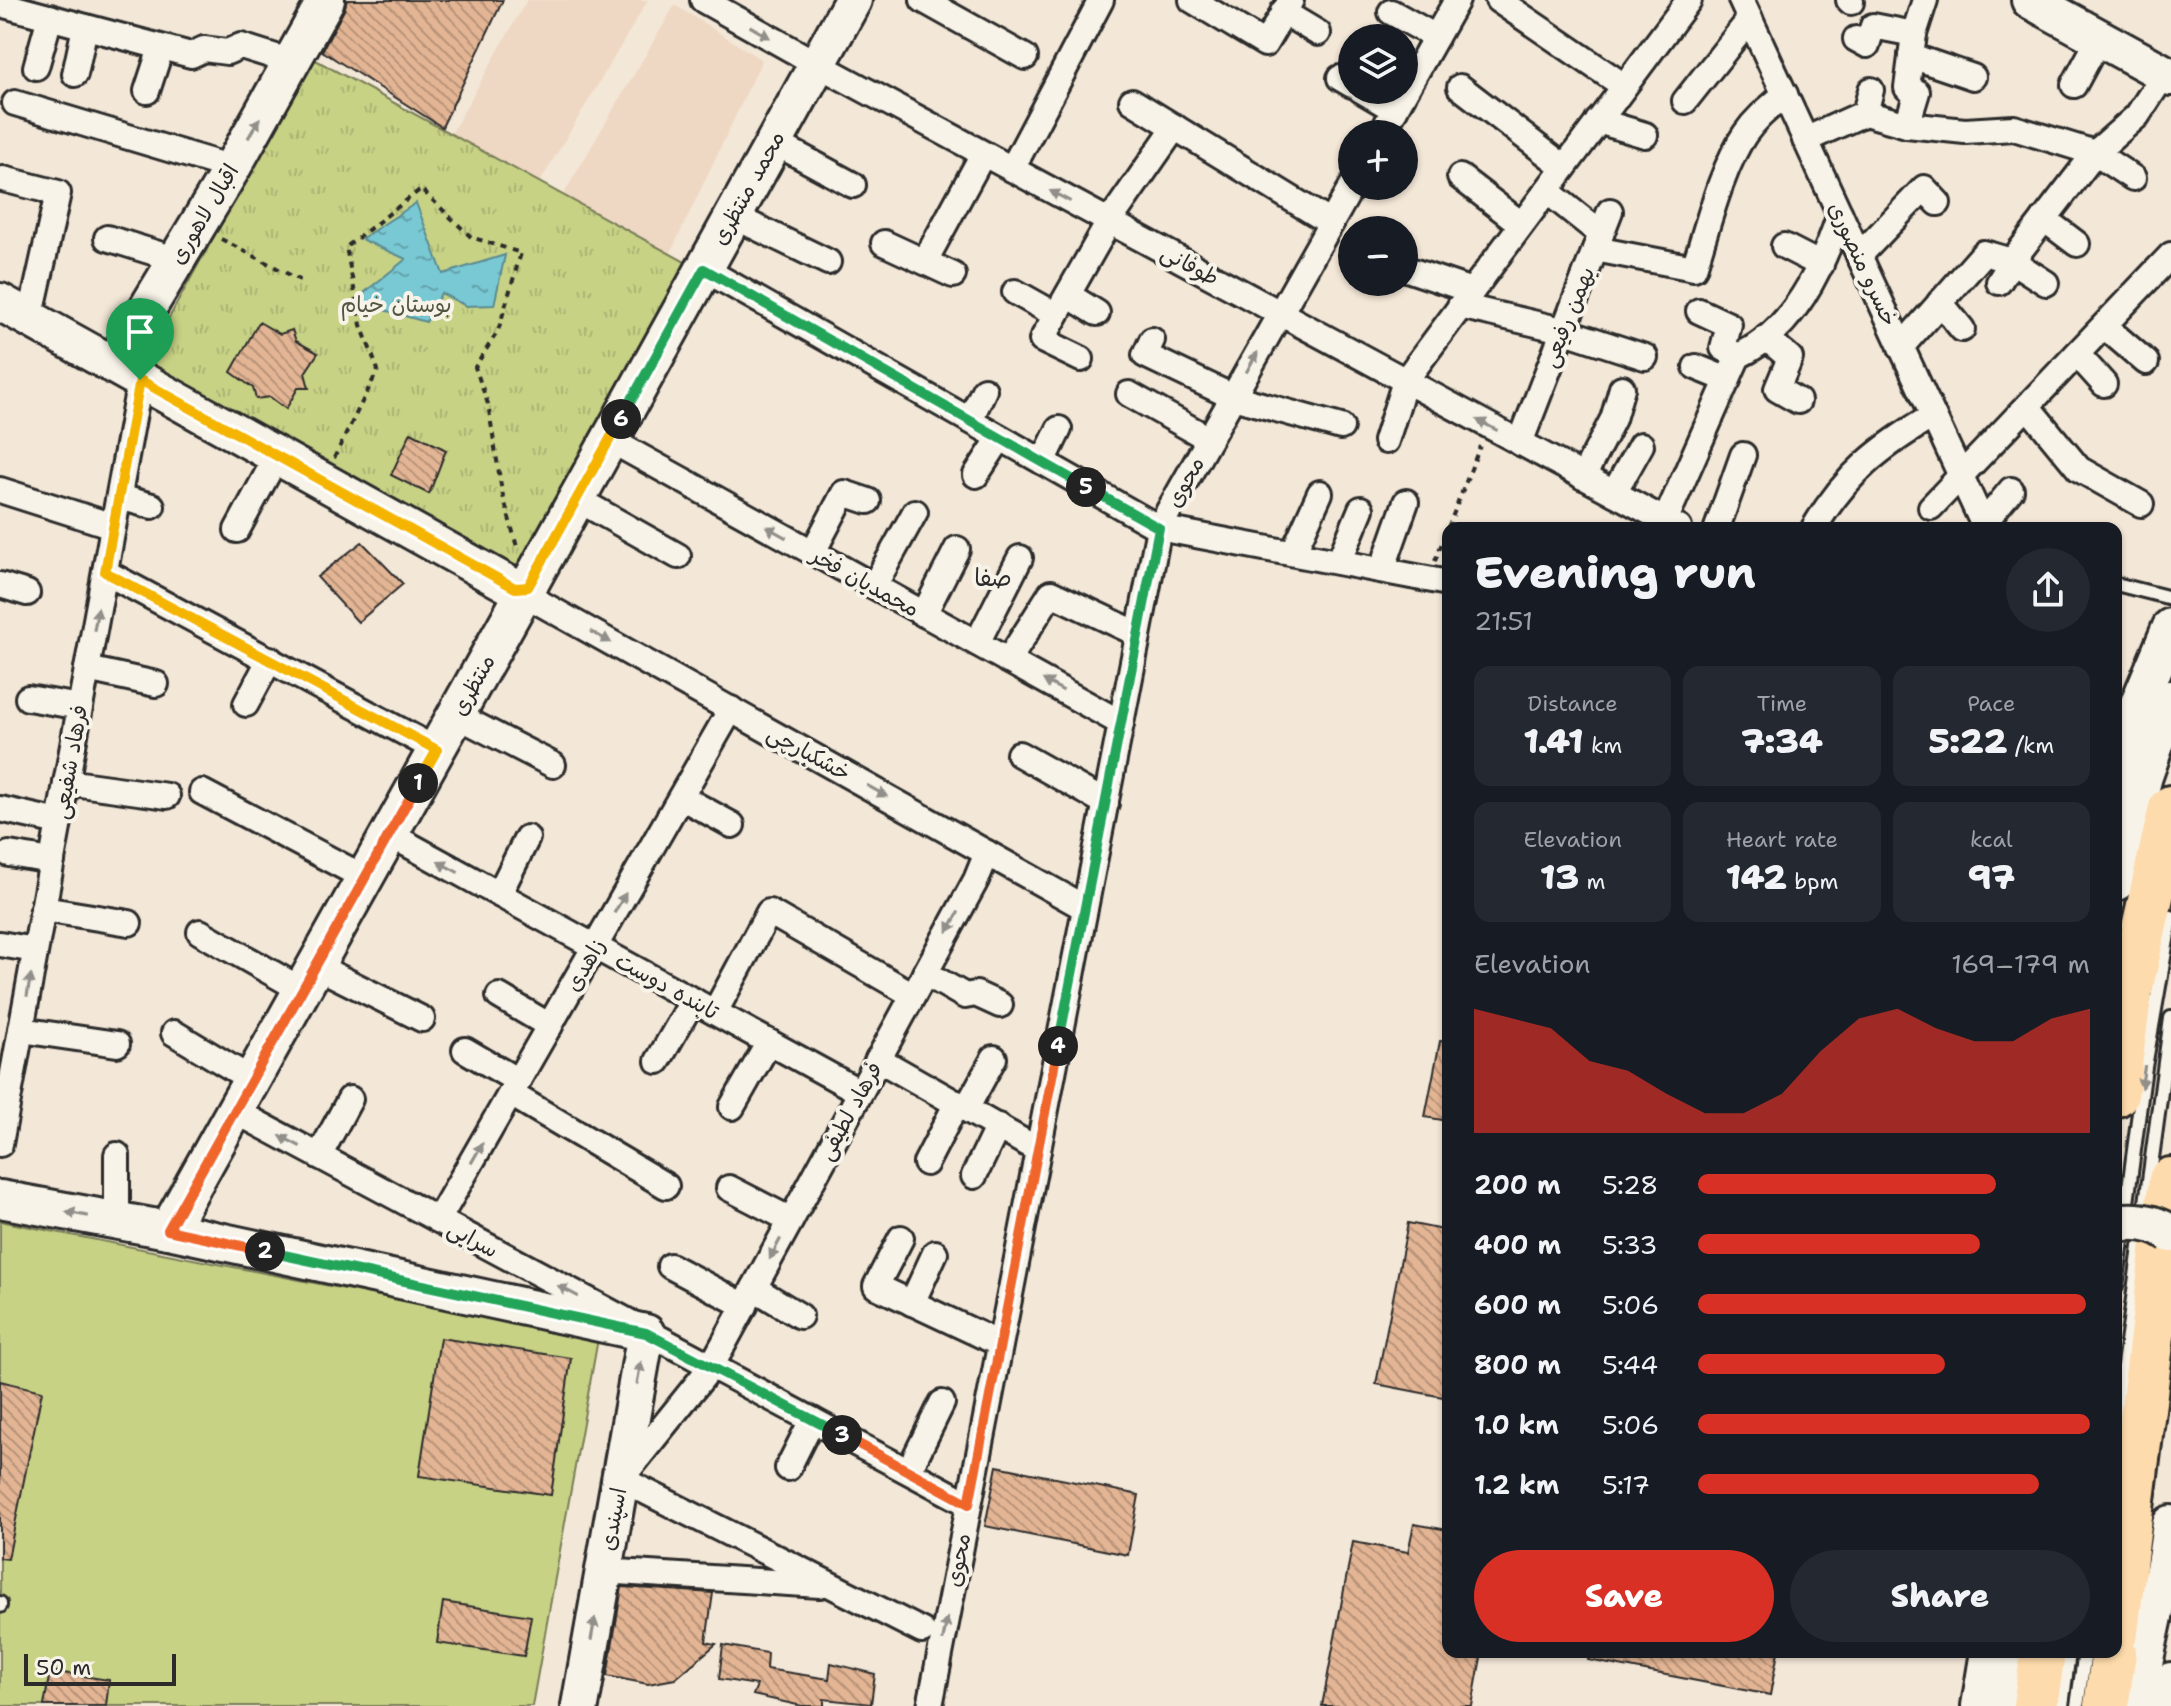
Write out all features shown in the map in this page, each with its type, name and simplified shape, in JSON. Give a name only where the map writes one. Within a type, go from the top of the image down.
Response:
[{"type":"highway","points":[[2122,1049],[2130,990],[2171,808]]},
{"type":"highway","points":[[2122,1582],[2171,1180]]},
{"type":"highway","points":[[2035,1706],[2042,1658]]},
{"type":"highway","points":[[2106,1706],[2113,1658]]},
{"type":"main road","name":"اقبال لاهوری","points":[[127,372],[178,260],[326,0]]},
{"type":"main road","name":"محمد منتظری","points":[[524,594],[853,0]]},
{"type":"main road","points":[[2048,2],[2169,71]]},
{"type":"main road","name":"خشکبارچی","points":[[15,310],[524,594]]},
{"type":"main road","name":"منتظری","points":[[168,1230],[524,594]]},
{"type":"main road","points":[[2122,762],[2134,715],[2144,698],[2171,627]]},
{"type":"main road","points":[[2122,859],[2144,776],[2144,698]]},
{"type":"main road","points":[[0,1199],[168,1230],[646,1333]]},
{"type":"main road","points":[[2122,1222],[2133,1220],[2160,1226],[2171,1234]]},
{"type":"main road","name":"اسپندی","points":[[580,1706],[646,1333]]},
{"type":"main road","points":[[2169,1545],[2171,1657]]},
{"type":"main road","points":[[2138,1706],[2169,1545]]},
{"type":"main road","points":[[1980,1706],[1988,1658]]},
{"type":"main road","points":[[2006,1706],[2011,1658]]},
{"type":"main road","points":[[2168,1706],[2171,1681]]},
{"type":"street","name":"طوفانی","points":[[703,0],[1668,522]]},
{"type":"street","points":[[923,0],[1025,57]]},
{"type":"street","points":[[1012,169],[1101,0]]},
{"type":"street","points":[[1192,0],[1222,8],[1265,44],[1287,6],[1318,33]]},
{"type":"street","points":[[1389,120],[1457,0]]},
{"type":"street","points":[[1498,0],[1624,86]]},
{"type":"street","points":[[1386,441],[1405,381],[1689,0]]},
{"type":"street","points":[[1907,125],[1917,92],[1907,88],[1913,45],[1925,0]]},
{"type":"street","points":[[0,4],[191,55],[204,49],[227,52],[241,46],[292,62]]},
{"type":"street","points":[[1685,101],[1746,9]]},
{"type":"street","name":"خسرو منصوری","points":[[1746,9],[1982,522]]},
{"type":"street","points":[[1391,12],[1436,37]]},
{"type":"street","points":[[36,67],[50,17]]},
{"type":"street","points":[[1856,39],[1867,45],[1873,26],[1973,77]]},
{"type":"street","points":[[75,74],[85,27]]},
{"type":"street","points":[[2074,85],[2103,32]]},
{"type":"street","points":[[147,91],[161,48]]},
{"type":"street","points":[[1999,282],[2095,153],[2137,116],[2169,71]]},
{"type":"street","points":[[1460,87],[1564,167]]},
{"type":"street","name":"بهمن رفیعی","points":[[1520,443],[1598,241],[1694,268],[1730,161],[1758,117],[1785,94]]},
{"type":"street","points":[[1132,101],[1331,223]]},
{"type":"street","points":[[1805,140],[1868,102],[1907,125],[1965,131],[2014,128],[2095,153],[2133,178]]},
{"type":"street","points":[[15,103],[232,168]]},
{"type":"street","points":[[1385,104],[1395,110]]},
{"type":"street","points":[[1598,121],[1645,135]]},
{"type":"street","points":[[1081,359],[1042,340],[1109,222],[1175,127]]},
{"type":"street","points":[[774,142],[853,185]]},
{"type":"street","points":[[925,261],[983,154]]},
{"type":"street","points":[[1460,177],[1521,224]]},
{"type":"street","points":[[3,179],[58,193],[15,310]]},
{"type":"street","points":[[1859,256],[1924,188],[1938,203]]},
{"type":"street","points":[[1547,191],[1598,241],[1610,211]]},
{"type":"street","name":"محوی","points":[[930,1706],[1159,528],[1344,200]]},
{"type":"street","points":[[1673,522],[1738,356],[1755,348],[1783,321],[1816,277],[1840,214]]},
{"type":"street","points":[[733,216],[828,262]]},
{"type":"street","points":[[2044,219],[2077,244]]},
{"type":"street","points":[[107,238],[178,260]]},
{"type":"street","points":[[884,243],[953,275]]},
{"type":"street","points":[[1784,246],[1821,265]]},
{"type":"street","points":[[1901,347],[1984,253],[2012,261],[2046,283]]},
{"type":"street","points":[[1931,507],[2171,255]]},
{"type":"street","points":[[704,269],[1159,528],[1438,581]]},
{"type":"street","points":[[1418,275],[1466,298],[1645,357]]},
{"type":"street","points":[[1015,292],[1097,313]]},
{"type":"street","points":[[1940,302],[1962,329]]},
{"type":"street","points":[[1699,311],[1729,325],[1723,348],[1738,356]]},
{"type":"street","points":[[2104,326],[2146,362]]},
{"type":"street","points":[[1766,338],[1790,358],[1777,389],[1798,401]]},
{"type":"street","points":[[2077,354],[2104,384]]},
{"type":"street","points":[[1209,439],[1140,366],[1233,397],[1341,427]]},
{"type":"street","points":[[1696,367],[1728,380]]},
{"type":"street","name":"فرهاد شفیعی","points":[[0,1144],[6,1083],[21,1030],[119,497],[127,372]]},
{"type":"street","points":[[1583,477],[1613,419],[1622,388]]},
{"type":"street","points":[[970,420],[984,390]]},
{"type":"street","points":[[2028,407],[2079,469],[2141,504]]},
{"type":"street","points":[[1818,522],[1847,479],[1870,457],[1933,416]]},
{"type":"street","points":[[1043,462],[1059,429]]},
{"type":"street","points":[[976,475],[1000,438]]},
{"type":"street","name":"محمدیان فخر","points":[[610,440],[1121,723]]},
{"type":"street","points":[[1614,493],[1641,445]]},
{"type":"street","points":[[1719,522],[1743,455]]},
{"type":"street","points":[[237,530],[277,456]]},
{"type":"street","points":[[0,490],[113,526]]},
{"type":"street","points":[[1987,522],[2011,490]]},
{"type":"street","points":[[813,552],[844,493],[868,501]]},
{"type":"street","points":[[1293,553],[1320,493]]},
{"type":"street","points":[[119,497],[152,506]]},
{"type":"street","points":[[577,499],[678,556]]},
{"type":"street","points":[[1382,570],[1406,502]]},
{"type":"street","points":[[1339,562],[1361,509]]},
{"type":"street","points":[[874,586],[915,512]]},
{"type":"street","points":[[924,614],[957,549]]},
{"type":"street","points":[[977,643],[1020,558]]},
{"type":"street","points":[[105,572],[437,750]]},
{"type":"street","points":[[0,585],[27,593]]},
{"type":"street","points":[[1008,661],[1051,593],[1138,634]]},
{"type":"street","name":"خشکبارچی","points":[[524,594],[1085,908]]},
{"type":"street","points":[[246,704],[270,659]]},
{"type":"street","points":[[87,669],[156,684]]},
{"type":"street","points":[[28,698],[80,707]]},
{"type":"street","name":"زاهدی","points":[[438,1220],[731,709]]},
{"type":"street","points":[[456,715],[553,765]]},
{"type":"street","points":[[1019,754],[1106,803]]},
{"type":"street","points":[[66,782],[167,796]]},
{"type":"street","points":[[202,792],[365,878]]},
{"type":"street","points":[[681,797],[732,825]]},
{"type":"street","points":[[0,809],[59,822]]},
{"type":"street","name":"تابنده دوست","points":[[389,834],[860,1092]]},
{"type":"street","points":[[499,894],[527,838]]},
{"type":"street","name":"فرهاد لطیفی","points":[[621,1479],[711,1367],[976,880],[987,853]]},
{"type":"street","points":[[9,854],[52,861]]},
{"type":"street","points":[[43,909],[129,923]]},
{"type":"street","points":[[715,1012],[769,912],[919,984],[965,996],[976,994],[1000,1005]]},
{"type":"street","points":[[200,932],[309,978],[422,1019]]},
{"type":"street","points":[[0,944],[35,950]]},
{"type":"street","points":[[499,996],[550,1026]]},
{"type":"street","points":[[658,1061],[693,1000]]},
{"type":"street","points":[[21,1030],[117,1044]]},
{"type":"street","name":"سرابی","points":[[174,1033],[244,1096],[319,1156],[969,1504]]},
{"type":"street","points":[[732,1107],[769,1042]]},
{"type":"street","points":[[465,1050],[514,1088],[666,1186]]},
{"type":"street","points":[[926,1163],[994,1058]]},
{"type":"street","points":[[878,1059],[1038,1150]]},
{"type":"street","points":[[319,1156],[350,1099]]},
{"type":"street","points":[[974,1176],[998,1126]]},
{"type":"street","points":[[117,1155],[117,1221]]},
{"type":"street","points":[[729,1188],[791,1220]]},
{"type":"street","points":[[901,1238],[876,1286],[1000,1344]]},
{"type":"street","points":[[912,1303],[935,1253]]},
{"type":"street","points":[[670,1266],[800,1316]]},
{"type":"street","points":[[909,1470],[942,1403]]},
{"type":"street","points":[[788,1468],[812,1420]]},
{"type":"street","points":[[621,1479],[922,1631]]},
{"type":"street","points":[[603,1571],[833,1586]]},
{"type":"lane","points":[[2122,586],[2171,598]]},
{"type":"lane","points":[[2122,1241],[2145,1067],[2171,917]]},
{"type":"lane","points":[[2122,1380],[2171,1018]]},
{"type":"lane","points":[[2062,1706],[2068,1658]]},
{"type":"lane","points":[[2077,1706],[2084,1658]]},
{"type":"path","points":[[323,482],[378,370],[361,325],[346,247],[421,189],[471,237],[521,253],[498,331],[475,367],[488,404],[502,492],[524,594]]},
{"type":"path","points":[[197,226],[300,280]]},
{"type":"path","points":[[1457,522],[1488,425]]},
{"type":"shaded area","points":[[527,0],[648,0],[540,182],[451,134]]},
{"type":"shaded area","points":[[675,5],[762,60],[670,254],[563,195]]},
{"type":"green space","name":"بوستان خیام","points":[[312,58],[687,263],[518,571],[143,365]]},
{"type":"green space","points":[[0,1221],[598,1339],[532,1706],[0,1706]]},
{"type":"water","points":[[416,203],[443,274],[505,255],[494,305],[466,306],[441,293],[426,322],[363,304],[365,292],[406,259],[361,239]]},
{"type":"building","points":[[347,0],[503,0],[442,127],[322,51]]},
{"type":"building","points":[[259,322],[280,334],[292,330],[296,341],[318,353],[305,373],[309,388],[298,388],[286,409],[270,397],[256,399],[253,388],[231,372]]},
{"type":"building","points":[[411,432],[446,450],[429,494],[391,475]]},
{"type":"building","points":[[362,542],[403,584],[358,622],[317,577]]},
{"type":"building","points":[[1440,1041],[1442,1041],[1442,1120],[1425,1117]]},
{"type":"building","points":[[1408,1223],[1442,1230],[1442,1397],[1376,1384]]},
{"type":"building","points":[[440,1338],[571,1358],[551,1495],[419,1476]]},
{"type":"building","points":[[0,1381],[42,1391],[8,1559],[0,1558]]},
{"type":"building","points":[[997,1466],[1139,1495],[1128,1555],[985,1526]]},
{"type":"building","points":[[1414,1524],[1442,1529],[1442,1658],[1481,1658],[1472,1706],[1322,1706],[1353,1542],[1408,1552]]},
{"type":"building","points":[[622,1587],[713,1593],[706,1642],[716,1644],[675,1679],[648,1684],[607,1676]]},
{"type":"building","points":[[443,1602],[531,1616],[524,1656],[437,1643]]},
{"type":"building","points":[[723,1645],[767,1653],[766,1669],[829,1679],[831,1663],[875,1674],[871,1704],[824,1699],[824,1706],[802,1706],[753,1695],[757,1685],[719,1679]]},
{"type":"building","points":[[1588,1658],[1777,1658],[1770,1695]]},
{"type":"building","points":[[50,1671],[109,1680],[106,1706],[44,1706]]},
{"type":"district","name":"صفا","points":[[993,578]]},
{"type":"route","points":[[704,269],[1159,528],[969,1504],[646,1333],[168,1230],[437,750],[105,572],[140,380],[515,588],[528,587],[704,269]]}]
